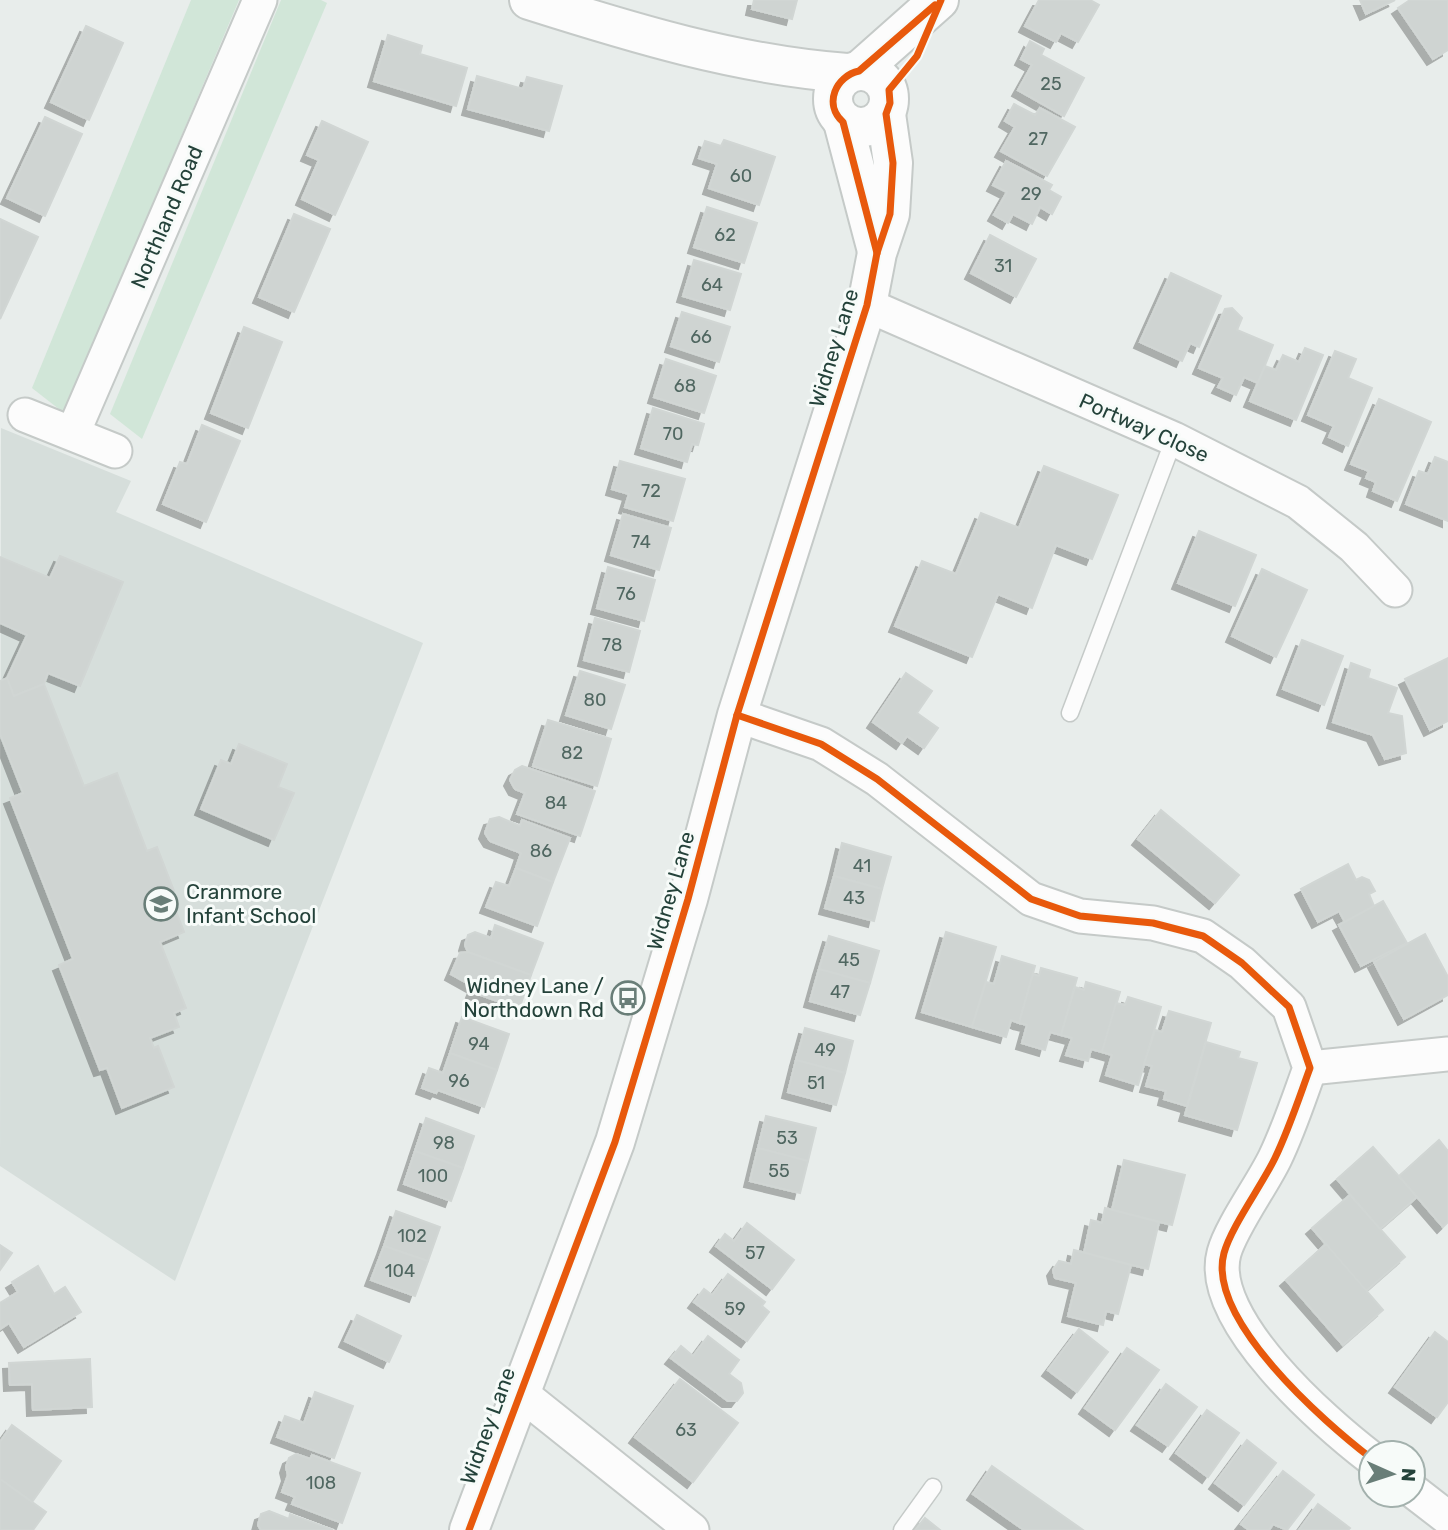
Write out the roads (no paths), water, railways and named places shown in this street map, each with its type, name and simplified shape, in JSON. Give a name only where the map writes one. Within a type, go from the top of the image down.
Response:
[{"type":"street","name":"Northland Road","points":[[72,433],[260,0]]},
{"type":"street","points":[[530,0],[631,32],[870,87]]},
{"type":"street","points":[[839,118],[833,100],[836,86],[870,87],[917,56],[940,0]]},
{"type":"street","points":[[768,65],[839,118],[863,128],[876,123],[870,87]]},
{"type":"street","name":"Widney Lane","points":[[468,1530],[615,1142],[688,899],[737,715],[867,305],[877,253],[890,214],[892,163],[870,87]]},
{"type":"street","name":"Widney Lane","points":[[839,118],[877,253]]},
{"type":"street","name":"Portway Close","points":[[867,305],[1174,439],[1298,502],[1354,547],[1395,590]]},
{"type":"street","points":[[25,415],[115,451]]},
{"type":"street","points":[[737,715],[821,744],[877,779],[1031,899],[1080,916],[1153,923],[1203,936],[1242,963],[1289,1007],[1310,1068],[1275,1158],[1224,1253],[1224,1292],[1251,1338],[1277,1372],[1357,1445]]},
{"type":"street","points":[[1310,1068],[1434,1058],[1448,1054]]},
{"type":"street","points":[[519,1391],[692,1530]]},
{"type":"street","points":[[1427,1502],[1448,1518]]},
{"type":"lane","points":[[1070,713],[1174,439]]},
{"type":"lane","points":[[902,1530],[933,1487]]},
{"type":"place","name":"Cranmore Infant School","points":[[161,904]]},
{"type":"place","name":"Widney Lane / Northdown Rd","points":[[628,998]]}]
